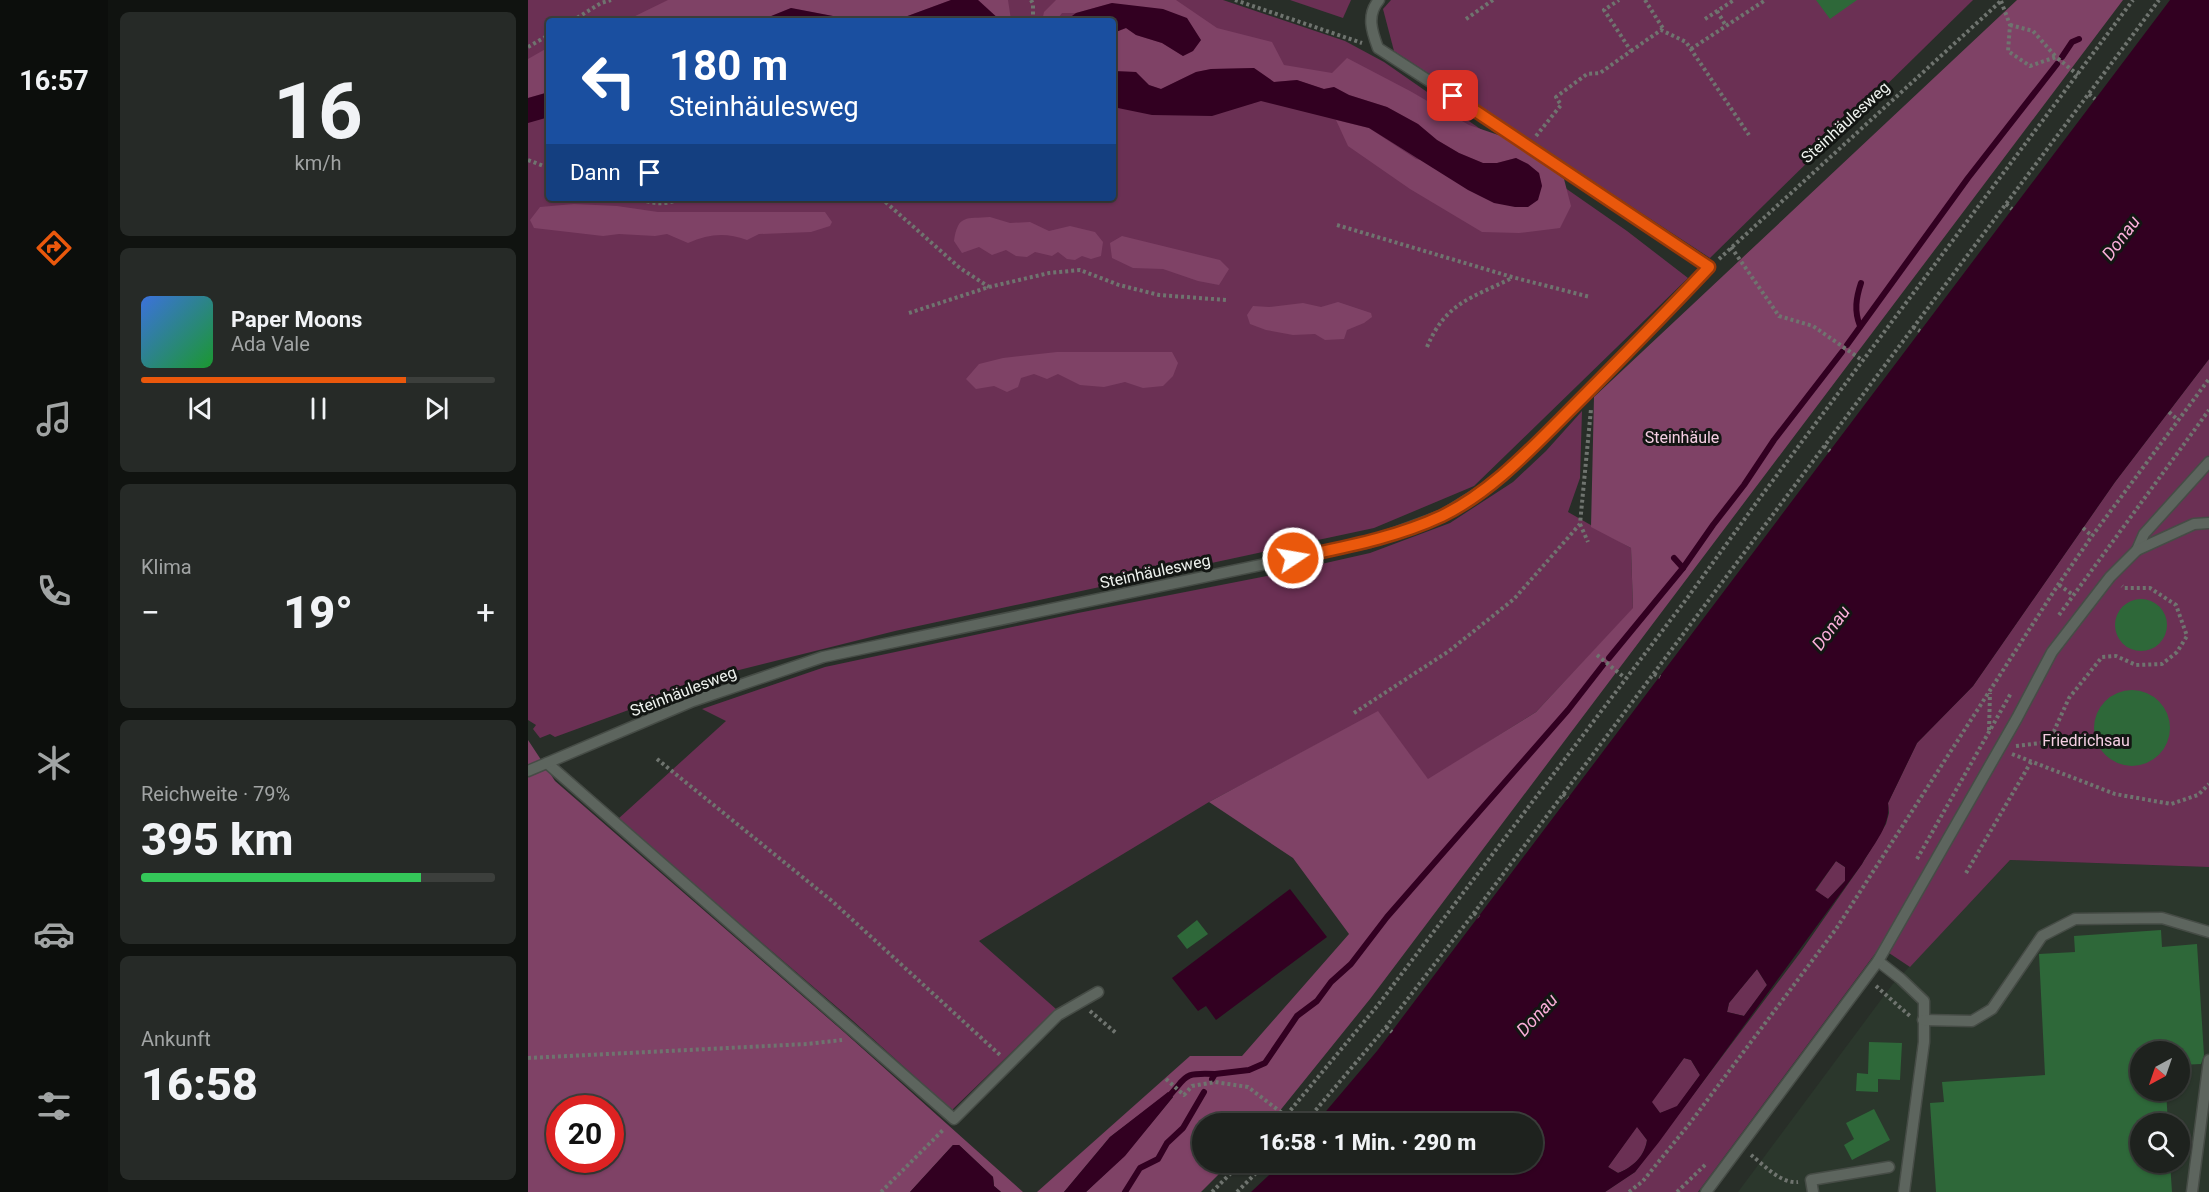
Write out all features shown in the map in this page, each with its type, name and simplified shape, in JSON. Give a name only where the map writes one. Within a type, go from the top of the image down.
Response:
[{"type":"lane","points":[[1379,0],[1375,5],[1370,27],[1377,48],[1528,145],[1709,267]]},
{"type":"lane","name":"Steinhäulesweg","points":[[528,771],[693,701],[823,657],[1370,542],[1443,515],[1508,471],[1593,388],[1709,267]]},
{"type":"lane","points":[[2137,550],[2144,534],[2209,462]]},
{"type":"lane","points":[[1706,1192],[1878,961],[2052,652],[2110,576],[2137,550],[2194,524],[2209,523]]},
{"type":"lane","points":[[547,763],[954,1119],[1058,1016],[1098,992]]},
{"type":"lane","points":[[1921,1021],[1972,1021],[1992,1009],[2042,936],[2075,919],[2162,918],[2209,932]]},
{"type":"lane","points":[[1878,961],[1901,978],[1924,1001],[1921,1021],[1924,1042],[1904,1192]]},
{"type":"lane","points":[[2192,1192],[2209,1060]]},
{"type":"lane","points":[[1813,1192],[1811,1180],[1889,1167]]},
{"type":"path","points":[[577,18],[601,3],[611,0]]},
{"type":"path","points":[[1031,0],[1033,18]]},
{"type":"path","points":[[1235,0],[1377,48]]},
{"type":"path","points":[[1466,19],[1493,0]]},
{"type":"path","points":[[1619,0],[1604,10],[1631,51]]},
{"type":"path","points":[[1645,0],[1665,31]]},
{"type":"path","points":[[1705,19],[1734,0]]},
{"type":"path","points":[[1288,1113],[1378,1005],[1688,597],[1862,360],[2133,0]]},
{"type":"path","points":[[1313,1113],[1386,1027],[1474,913],[2158,0]]},
{"type":"path","points":[[1691,49],[1764,1]]},
{"type":"path","points":[[2001,1],[2010,25],[2008,51],[2030,66],[2056,57]]},
{"type":"path","name":"Steinhäulesweg","points":[[1709,267],[2001,1]]},
{"type":"path","points":[[1717,11],[1726,26]]},
{"type":"path","points":[[2010,25],[2033,31],[2056,57],[2078,75]]},
{"type":"path","points":[[1528,145],[1561,105],[1556,97],[1587,74],[1600,73],[1660,30],[1686,42],[1749,135]]},
{"type":"path","points":[[528,47],[546,37]]},
{"type":"path","points":[[2089,94],[2095,99]]},
{"type":"path","points":[[528,160],[546,167]]},
{"type":"path","points":[[643,201],[651,204],[669,204],[676,201]]},
{"type":"path","points":[[884,201],[960,268],[989,287]]},
{"type":"path","points":[[2006,204],[2012,209]]},
{"type":"path","points":[[1337,225],[1512,277],[1590,297]]},
{"type":"path","points":[[1731,247],[1779,316],[1813,327],[1862,360]]},
{"type":"path","points":[[909,313],[989,287],[1049,273],[1080,270],[1119,285],[1159,295],[1226,300]]},
{"type":"path","points":[[1427,346],[1434,329],[1452,308],[1512,277]]},
{"type":"path","points":[[1913,327],[1920,331]]},
{"type":"path","points":[[1629,1192],[1642,1181],[1690,1123],[1836,928],[2058,585],[2209,379]]},
{"type":"path","points":[[1588,542],[1580,524],[1593,388]]},
{"type":"path","points":[[2053,625],[2209,410]]},
{"type":"path","points":[[2169,412],[2178,420]]},
{"type":"path","points":[[1824,446],[1830,450]]},
{"type":"path","points":[[1354,713],[1449,651],[1514,599],[1580,524]]},
{"type":"path","points":[[2083,528],[2092,536]]},
{"type":"path","points":[[1740,560],[1746,562]]},
{"type":"path","points":[[2000,748],[2041,743],[2054,731],[2069,698],[2102,657],[2116,656],[2136,665],[2162,664],[2178,652],[2187,636],[2176,605],[2150,588],[2124,588],[2110,576]]},
{"type":"path","points":[[2058,585],[2073,595]]},
{"type":"path","points":[[1598,656],[1625,678]]},
{"type":"path","points":[[1654,674],[1660,677]]},
{"type":"path","points":[[1989,731],[1990,692]]},
{"type":"path","points":[[1915,863],[2012,692]]},
{"type":"path","points":[[2000,748],[2115,794],[2171,804],[2198,795],[2209,784]]},
{"type":"path","points":[[657,759],[832,901],[1009,1064]]},
{"type":"path","points":[[1966,873],[2031,762]]},
{"type":"path","points":[[1563,794],[1568,798]]},
{"type":"path","points":[[1474,913],[1479,917]]},
{"type":"path","points":[[1867,977],[1921,1021]]},
{"type":"path","points":[[1081,1002],[1116,1033]]},
{"type":"path","points":[[1386,1027],[1392,1032]]},
{"type":"path","points":[[528,1058],[795,1045],[861,1037]]},
{"type":"path","points":[[1166,1079],[1184,1095],[1192,1086],[1215,1082],[1248,1087],[1282,1113]]},
{"type":"path","points":[[882,1192],[954,1119]]},
{"type":"path","points":[[1741,1146],[1774,1174],[1791,1182],[1811,1180]]},
{"type":"path","points":[[1677,1192],[1712,1156]]},
{"type":"path","points":[[1212,1192],[1231,1173]]},
{"type":"path","points":[[1237,1192],[1256,1173]]},
{"type":"shaded area","points":[[2010,860],[2209,867],[2209,1192],[1738,1192],[1892,985]]},
{"type":"green space","points":[[528,0],[1223,0],[1345,41],[1384,62],[1627,231],[1688,278],[1474,486],[1374,528],[895,631],[735,671],[555,737],[550,734],[540,738],[533,729],[536,725],[528,720]]},
{"type":"green space","points":[[668,0],[951,0],[902,18],[843,18],[791,8],[766,18],[631,18]]},
{"type":"green space","points":[[978,0],[1008,0],[1011,18],[998,18]]},
{"type":"green space","points":[[1056,0],[1176,0],[1217,28],[1272,42],[1284,65],[1332,73],[1347,58],[1469,125],[1510,139],[1564,179],[1571,206],[1560,228],[1519,233],[1482,232],[1410,189],[1348,146],[1336,120],[1369,128],[1416,159],[1542,186],[1539,173],[1528,164],[1516,158],[1497,163],[1483,163],[1459,153],[1437,140],[1418,124],[1387,107],[1349,95],[1334,87],[1324,89],[1297,80],[1274,82],[1254,68],[1211,69],[1196,72],[1161,89],[1149,85],[1136,72],[1116,71],[1116,32],[1126,28],[1136,35],[1162,43],[1183,56],[1193,51],[1201,40],[1112,3],[1076,13],[1062,13],[1058,18],[1043,18],[1044,12]]},
{"type":"green space","points":[[1290,0],[1351,0],[1343,18]]},
{"type":"green space","points":[[1391,0],[1973,0],[1710,258],[1394,51],[1383,9]]},
{"type":"green space","name":"Steinhäule","points":[[2017,0],[2123,0],[1370,999],[1278,1113],[1192,1113],[1192,1173],[1220,1173],[1201,1192],[1086,1192],[1125,1155],[1173,1097],[1168,1093],[1110,1137],[1064,1192],[1037,1192],[1190,1056],[1242,1056],[1349,934],[1293,858],[1209,802],[1378,711],[1428,779],[1536,712],[1633,608],[1631,548],[1591,527],[1594,397]]},
{"type":"green space","points":[[546,49],[546,93],[528,98],[528,59]]},
{"type":"green space","points":[[574,204],[617,206],[658,212],[825,212],[832,222],[830,226],[811,232],[759,234],[747,240],[717,235],[688,243],[667,234],[603,236],[534,228],[530,220],[540,207]]},
{"type":"green space","points":[[990,217],[1010,223],[1030,222],[1049,231],[1070,226],[1095,232],[1103,242],[1101,256],[1091,259],[1082,256],[1075,260],[1067,259],[1058,252],[1052,256],[1035,252],[1027,257],[1016,256],[1006,250],[992,255],[979,247],[962,253],[954,241],[961,222],[969,218]]},
{"type":"green space","points":[[1122,236],[1220,260],[1229,269],[1219,285],[1198,281],[1163,269],[1133,268],[1112,258],[1110,243]]},
{"type":"green space","points":[[1338,302],[1371,313],[1372,317],[1347,330],[1344,339],[1325,340],[1315,334],[1293,335],[1266,330],[1250,324],[1247,315],[1253,306],[1269,307],[1303,303],[1321,307]]},
{"type":"green space","points":[[1057,352],[1172,352],[1178,363],[1173,376],[1163,386],[1143,388],[1125,382],[1104,387],[1080,385],[1058,374],[1047,379],[1034,374],[1021,378],[1018,387],[1007,392],[994,386],[976,389],[966,379],[979,364],[1003,358]]},
{"type":"green space","name":"Friedrichsau","points":[[2209,359],[2209,867],[2010,860],[1910,967],[1880,947],[1698,1192],[1605,1192],[1635,1172],[1800,953],[1862,864],[1886,824],[1889,813],[1888,803],[1917,743],[1973,686],[2115,482]]},
{"type":"green space","points":[[1582,411],[1580,478],[1568,512],[1631,548],[1633,609],[1536,712],[1428,780],[1378,712],[1209,802],[979,941],[1056,1009],[952,1110],[852,1020],[618,819],[726,721],[702,709],[825,667],[1370,553],[1450,523],[1513,482],[1546,451]]},
{"type":"green space","points":[[528,740],[555,781],[844,1032],[1023,1192],[1001,1192],[994,1186],[993,1177],[959,1145],[953,1145],[910,1192],[528,1192]]},
{"type":"green space","points":[[1836,861],[1845,867],[1845,881],[1828,899],[1815,891]]},
{"type":"green space","points":[[1757,969],[1767,985],[1744,1016],[1727,1012],[1729,1003]]},
{"type":"green space","points":[[1684,1058],[1691,1060],[1700,1075],[1677,1107],[1660,1113],[1651,1102]]},
{"type":"green space","points":[[1637,1126],[1647,1140],[1644,1151],[1633,1165],[1618,1173],[1608,1167]]},
{"type":"water","points":[[951,0],[978,0],[998,18],[902,18]]},
{"type":"water","name":"Donau","points":[[2170,0],[2209,0],[2209,359],[2115,482],[1973,686],[1917,743],[1888,803],[1887,820],[1884,827],[1862,864],[1659,1142],[1635,1172],[1605,1192],[1251,1192],[1271,1173],[1543,1173],[1543,1113],[1324,1113],[1377,1051]],"holes":[[[1836,861],[1845,867],[1845,881],[1828,899],[1815,890]],[[1757,969],[1767,985],[1744,1016],[1727,1012],[1729,1003]],[[1684,1058],[1691,1060],[1700,1075],[1677,1106],[1660,1113],[1652,1102]],[[1637,1127],[1647,1140],[1644,1151],[1633,1165],[1618,1173],[1608,1167]]]},
{"type":"water","points":[[1112,3],[1163,9],[1187,18],[1201,40],[1193,51],[1183,56],[1162,43],[1136,35],[1126,28],[1116,32],[1116,18],[1069,18],[1076,13]]},
{"type":"water","points":[[791,8],[843,18],[766,18]]},
{"type":"water","points":[[1254,68],[1274,82],[1297,80],[1324,89],[1334,87],[1349,95],[1387,107],[1418,124],[1437,140],[1459,153],[1483,163],[1497,163],[1516,158],[1539,173],[1542,186],[1538,200],[1528,207],[1494,203],[1468,190],[1369,128],[1261,101],[1212,116],[1152,115],[1116,108],[1116,71],[1136,72],[1149,85],[1161,89],[1196,72],[1211,69]]},
{"type":"water","points":[[546,93],[546,118],[528,123],[528,98]]},
{"type":"water","points":[[1290,889],[1327,937],[1216,1020],[1206,1006],[1198,1011],[1172,978]]},
{"type":"water","points":[[1168,1092],[1173,1097],[1125,1156],[1086,1192],[1064,1192],[1110,1137]]},
{"type":"water","points":[[953,1145],[959,1145],[993,1177],[994,1186],[1001,1192],[910,1192]]},
{"type":"building","points":[[1816,0],[1857,0],[1830,19]]},
{"type":"building","points":[[2136,599],[2146,599],[2160,606],[2167,625],[2160,644],[2146,651],[2136,651],[2126,647],[2119,640],[2115,630],[2115,620],[2119,610],[2126,603]]},
{"type":"building","points":[[2125,690],[2139,690],[2153,696],[2164,707],[2170,721],[2167,743],[2159,755],[2139,766],[2125,766],[2111,760],[2100,749],[2094,735],[2094,721],[2100,707],[2111,696]]},
{"type":"building","points":[[1197,920],[1208,934],[1187,949],[1177,936]]},
{"type":"building","points":[[2161,930],[2162,947],[2197,944],[2204,1055],[2201,1064],[2190,1065],[2190,1041],[2130,1041],[2130,1101],[2167,1101],[2167,1113],[2130,1113],[2130,1173],[2171,1173],[2172,1192],[1936,1192],[1930,1103],[1944,1102],[1942,1082],[2045,1075],[2039,954],[2075,952],[2074,936]]},
{"type":"building","points":[[1869,1042],[1902,1043],[1900,1080],[1878,1079],[1878,1092],[1856,1091],[1857,1073],[1868,1074]]},
{"type":"building","points":[[1874,1109],[1890,1140],[1852,1160],[1844,1145],[1854,1139],[1846,1123]]},
{"type":"waterway","points":[[2062,57],[2072,42],[2079,39]]},
{"type":"waterway","points":[[1847,345],[1968,178],[2057,64]]},
{"type":"waterway","points":[[1860,326],[1856,305],[1861,283]]},
{"type":"waterway","points":[[1609,658],[1683,568],[1774,440],[1842,352]]},
{"type":"waterway","points":[[1674,558],[1683,568]]},
{"type":"waterway","points":[[1212,1079],[1215,1074],[1249,1070],[1265,1063],[1297,1016],[1317,1001],[1331,982],[1351,964],[1387,917],[1568,710],[1603,665]]},
{"type":"waterway","points":[[1165,1100],[1185,1078],[1195,1074],[1215,1074]]},
{"type":"waterway","points":[[1125,1192],[1140,1168],[1158,1159],[1167,1143],[1183,1128],[1204,1092]]},
{"type":"route","points":[[1293,558],[1370,542],[1443,515],[1480,492],[1508,471],[1593,388],[1709,267],[1453,96]]}]
